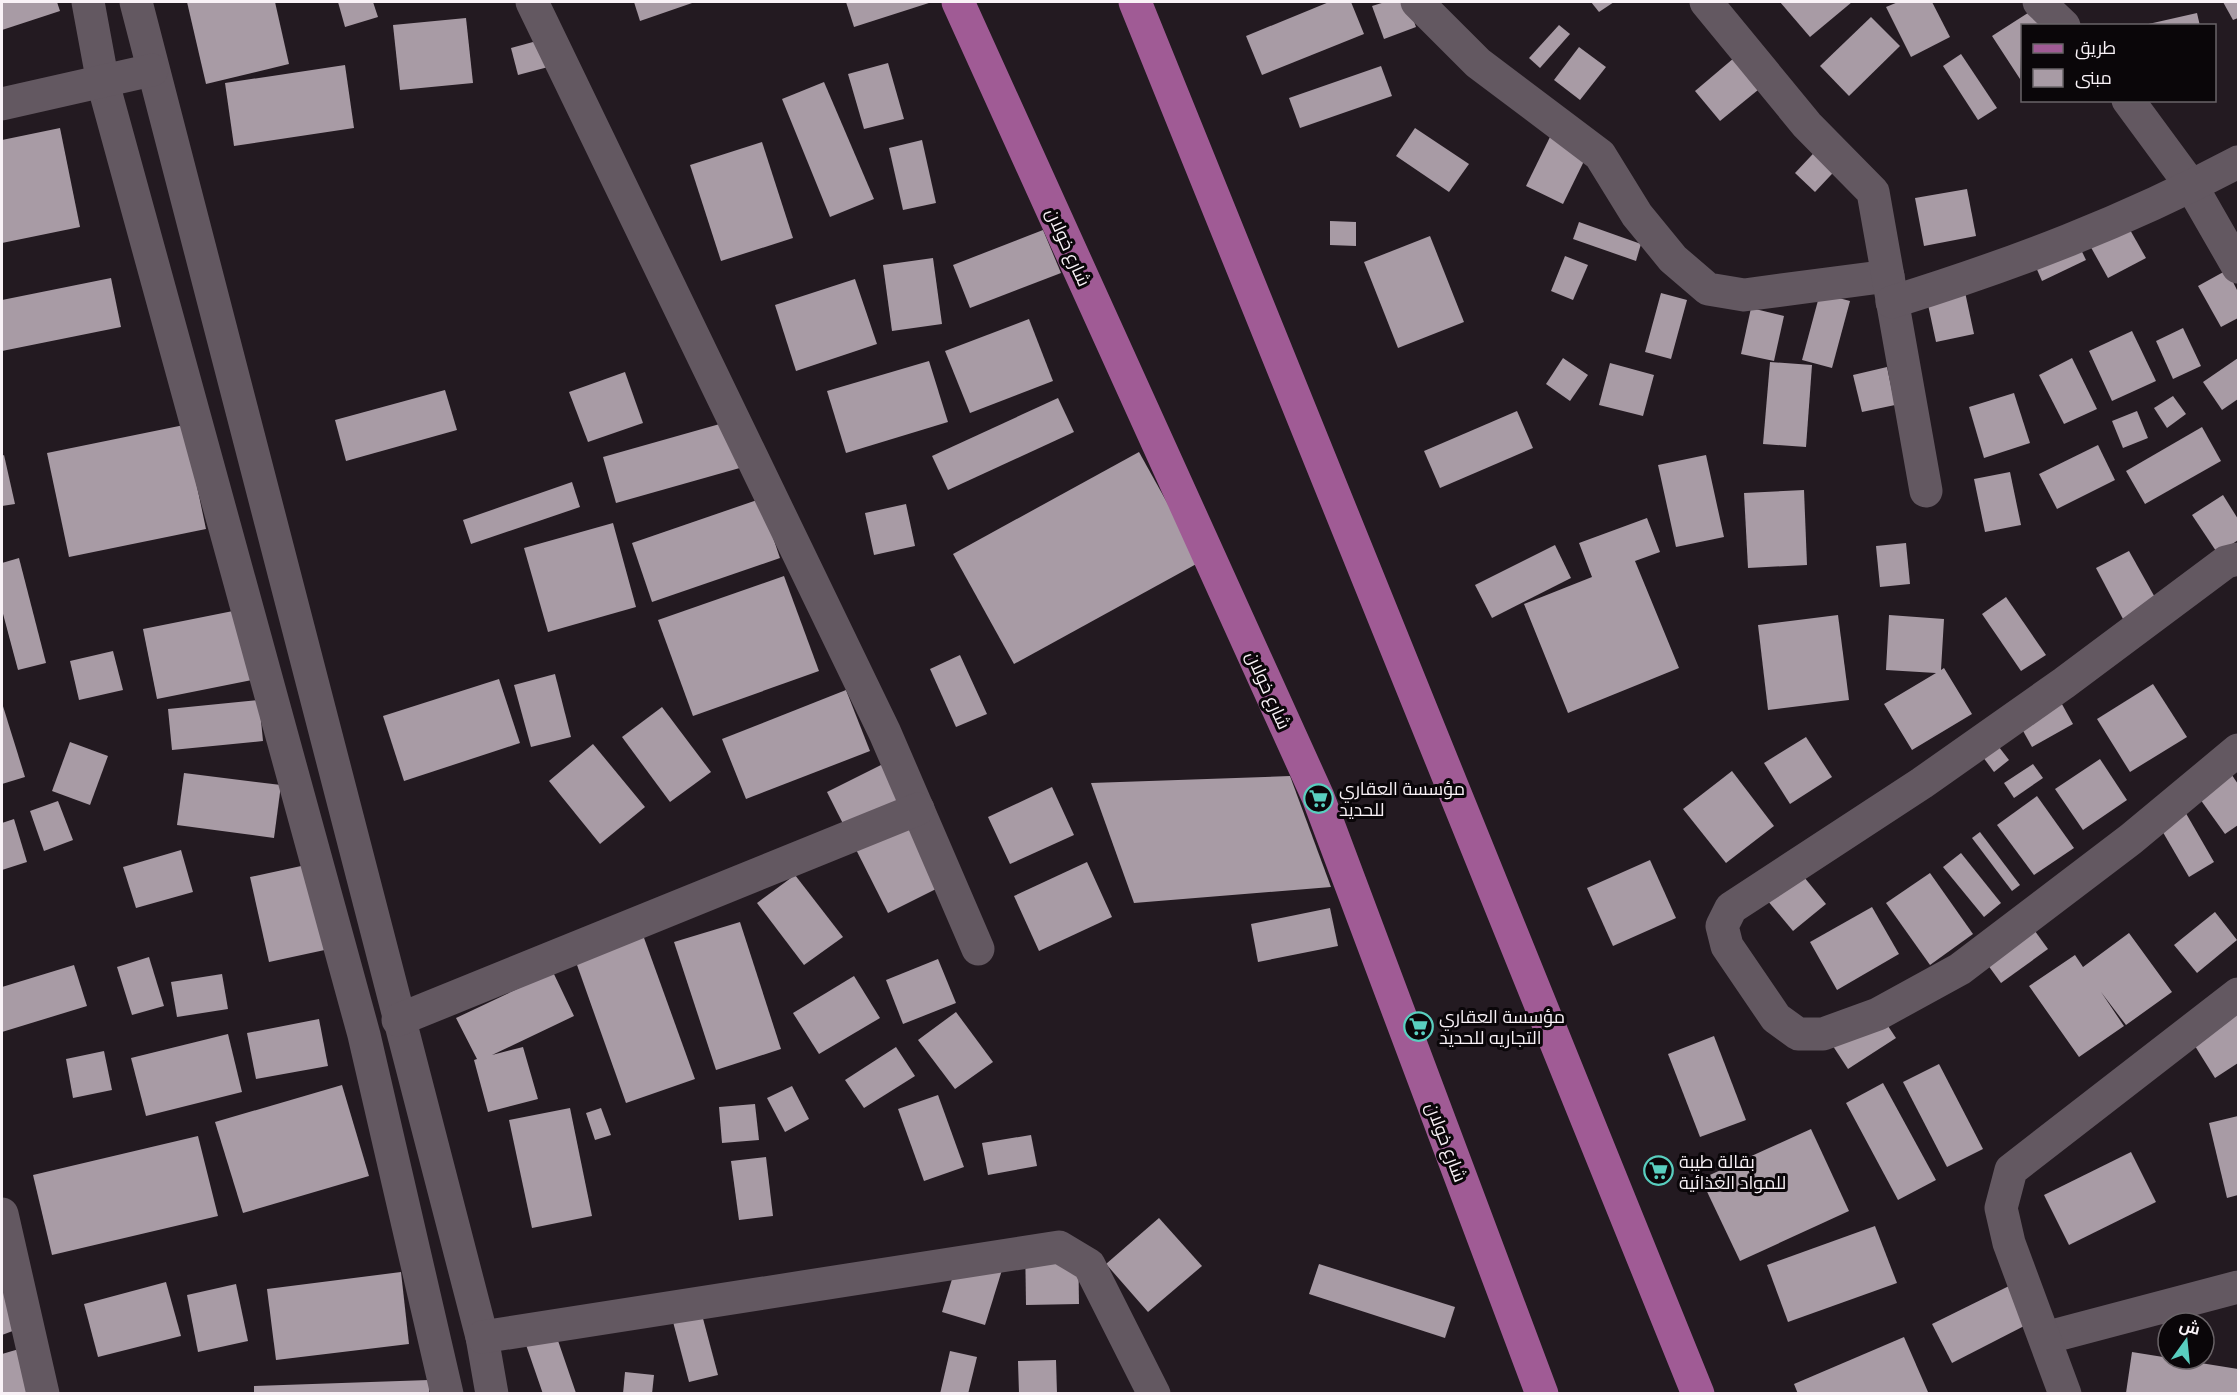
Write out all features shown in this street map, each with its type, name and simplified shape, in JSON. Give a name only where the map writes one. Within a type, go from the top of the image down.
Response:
[{"type":"main road","name":"شارع خولان","points":[[958,2],[1318,798],[1542,1394]]},
{"type":"main road","points":[[1135,2],[1698,1394]]},
{"type":"street","points":[[88,2],[103,83],[364,1035],[447,1394]]},
{"type":"street","points":[[136,2],[482,1337],[492,1394]]},
{"type":"street","points":[[532,2],[880,722],[978,949]]},
{"type":"street","points":[[1418,2],[1478,63],[1600,155],[1637,215],[1673,259],[1708,289],[1744,295],[1890,289],[1996,270],[2137,213],[2238,162]]},
{"type":"street","points":[[1706,2],[1807,125],[1873,192],[1926,491]]},
{"type":"street","points":[[2039,2],[2062,24]]},
{"type":"street","points":[[2,104],[103,83],[152,70]]},
{"type":"street","points":[[2129,102],[2192,187],[2238,267]]},
{"type":"street","points":[[2238,559],[2226,562],[2064,683],[1922,783],[1731,908],[1722,926],[1727,946],[1776,1018],[1798,1034],[1823,1034],[1878,1014],[1960,969],[2131,839],[2238,750]]},
{"type":"street","points":[[398,1020],[918,809]]},
{"type":"street","points":[[2066,1394],[2009,1243],[2001,1208],[2011,1170],[2238,994]]},
{"type":"street","points":[[2,1214],[43,1394]]},
{"type":"street","points":[[482,1337],[1059,1247],[1089,1264],[1154,1394]]},
{"type":"street","points":[[2045,1338],[2238,1287]]},
{"type":"building","points":[[2,2],[57,2],[60,11],[2,30]]},
{"type":"building","points":[[187,2],[275,2],[289,64],[206,84]]},
{"type":"building","points":[[338,2],[373,2],[378,17],[345,27]]},
{"type":"building","points":[[634,2],[695,2],[640,21]]},
{"type":"building","points":[[846,2],[932,2],[854,27]]},
{"type":"building","points":[[1329,2],[1351,2],[1364,34],[1262,75],[1246,36]]},
{"type":"building","points":[[1385,2],[1407,2],[1416,27],[1384,39],[1372,6]]},
{"type":"building","points":[[1591,2],[1614,2],[1599,12]]},
{"type":"building","points":[[1780,2],[1852,2],[1810,37]]},
{"type":"building","points":[[1898,2],[1932,2],[1950,37],[1911,57],[1886,7]]},
{"type":"building","points":[[2223,2],[2238,2],[2238,18],[2233,20]]},
{"type":"building","points":[[2031,11],[2039,24],[2021,24],[2020,79],[1992,36]]},
{"type":"building","points":[[2197,13],[2200,24],[2148,24]]},
{"type":"building","points":[[1871,17],[1900,46],[1849,96],[1820,66]]},
{"type":"building","points":[[466,18],[473,83],[400,90],[393,25]]},
{"type":"building","points":[[1559,25],[1570,34],[1540,68],[1529,58]]},
{"type":"building","points":[[544,39],[552,66],[518,75],[511,48]]},
{"type":"building","points":[[1754,41],[1780,72],[1720,121],[1695,91]]},
{"type":"building","points":[[1579,47],[1606,67],[1580,100],[1554,80]]},
{"type":"building","points":[[1961,54],[1997,108],[1978,120],[1943,66]]},
{"type":"building","points":[[888,63],[904,119],[864,129],[848,74]]},
{"type":"building","points":[[345,65],[354,128],[234,146],[225,83]]},
{"type":"building","points":[[1381,66],[1392,96],[1300,128],[1289,98]]},
{"type":"building","points":[[824,82],[874,199],[830,217],[782,99]]},
{"type":"building","points":[[60,128],[80,227],[2,243],[2,140]]},
{"type":"building","points":[[1415,128],[1469,164],[1449,192],[1396,156]]},
{"type":"building","points":[[1550,137],[1587,155],[1563,204],[1526,186]]},
{"type":"building","points":[[922,140],[936,203],[903,210],[889,148]]},
{"type":"building","points":[[1825,141],[1845,160],[1815,192],[1795,173]]},
{"type":"building","points":[[762,142],[793,238],[721,261],[690,165]]},
{"type":"building","points":[[1967,189],[1976,236],[1924,246],[1915,198]]},
{"type":"building","points":[[1330,221],[1356,222],[1356,246],[1330,245]]},
{"type":"building","points":[[2125,221],[2146,258],[2108,278],[2088,242]]},
{"type":"building","points":[[1579,222],[1641,244],[1636,261],[1573,239]]},
{"type":"building","points":[[1043,230],[1061,273],[970,308],[953,265]]},
{"type":"building","points":[[2074,235],[2086,260],[2042,281],[2031,256]]},
{"type":"building","points":[[1430,236],[1464,322],[1398,348],[1364,262]]},
{"type":"building","points":[[1565,256],[1588,265],[1573,300],[1551,291]]},
{"type":"building","points":[[933,258],[942,324],[892,331],[883,265]]},
{"type":"building","points":[[2227,270],[2238,292],[2238,318],[2221,327],[2198,286]]},
{"type":"building","points":[[111,278],[121,327],[2,351],[2,300]]},
{"type":"building","points":[[1962,278],[1974,334],[1936,342],[1924,286]]},
{"type":"building","points":[[855,279],[877,344],[796,371],[775,305]]},
{"type":"building","points":[[1661,293],[1687,300],[1671,359],[1645,352]]},
{"type":"building","points":[[1820,293],[1850,301],[1832,368],[1802,360]]},
{"type":"building","points":[[1751,308],[1784,316],[1774,361],[1741,354]]},
{"type":"building","points":[[1029,319],[1053,381],[970,413],[945,351]]},
{"type":"building","points":[[2183,328],[2201,366],[2173,379],[2156,341]]},
{"type":"building","points":[[2132,331],[2156,381],[2112,401],[2089,351]]},
{"type":"building","points":[[1563,358],[1588,375],[1570,401],[1546,384]]},
{"type":"building","points":[[2072,358],[2097,409],[2064,424],[2039,375]]},
{"type":"building","points":[[2238,358],[2238,399],[2222,410],[2203,382]]},
{"type":"building","points":[[929,361],[948,422],[846,453],[827,391]]},
{"type":"building","points":[[1770,362],[1812,365],[1806,447],[1763,444]]},
{"type":"building","points":[[1610,363],[1654,375],[1643,416],[1599,405]]},
{"type":"building","points":[[1887,367],[1895,405],[1862,412],[1853,375]]},
{"type":"building","points":[[625,372],[643,423],[588,442],[569,392]]},
{"type":"building","points":[[445,390],[457,430],[346,461],[335,420]]},
{"type":"building","points":[[2014,393],[2030,443],[1984,458],[1969,407]]},
{"type":"building","points":[[2173,396],[2186,414],[2167,428],[2154,408]]},
{"type":"building","points":[[1058,398],[1074,432],[948,490],[932,456]]},
{"type":"building","points":[[1517,411],[1533,448],[1440,488],[1424,451]]},
{"type":"building","points":[[2137,411],[2148,438],[2123,448],[2112,421]]},
{"type":"building","points":[[748,416],[761,462],[616,503],[603,457]]},
{"type":"building","points":[[184,425],[206,529],[69,557],[47,453]]},
{"type":"building","points":[[2202,427],[2221,461],[2145,504],[2126,471]]},
{"type":"building","points":[[2098,445],[2115,480],[2057,509],[2039,474]]},
{"type":"building","points":[[1139,452],[1200,562],[1014,664],[953,554]]},
{"type":"building","points":[[4,455],[15,504],[2,506],[2,456]]},
{"type":"building","points":[[1706,455],[1724,537],[1676,547],[1658,465]]},
{"type":"building","points":[[2010,472],[2021,525],[1985,532],[1974,479]]},
{"type":"building","points":[[572,482],[580,507],[471,544],[463,520]]},
{"type":"building","points":[[1804,490],[1807,565],[1748,568],[1744,493]]},
{"type":"building","points":[[2223,495],[2238,519],[2238,540],[2218,554],[2192,515]]},
{"type":"building","points":[[760,499],[780,558],[652,602],[632,543]]},
{"type":"building","points":[[906,504],[915,546],[874,555],[865,513]]},
{"type":"building","points":[[1647,518],[1660,552],[1635,561],[1679,668],[1568,713],[1524,604],[1592,577],[1579,543]]},
{"type":"building","points":[[613,523],[636,607],[548,632],[524,548]]},
{"type":"building","points":[[1906,543],[1910,584],[1880,587],[1876,546]]},
{"type":"building","points":[[1555,545],[1571,578],[1492,618],[1475,585]]},
{"type":"building","points":[[2129,551],[2157,601],[2123,619],[2096,568]]},
{"type":"building","points":[[19,558],[46,663],[18,670],[2,610],[2,563]]},
{"type":"building","points":[[784,576],[819,671],[693,716],[658,620]]},
{"type":"building","points":[[2006,597],[2046,655],[2021,671],[1982,614]]},
{"type":"building","points":[[238,610],[252,680],[157,699],[143,629]]},
{"type":"building","points":[[1838,615],[1849,700],[1768,710],[1758,625]]},
{"type":"building","points":[[1889,615],[1944,619],[1941,670],[1944,668],[1972,714],[1912,750],[1884,704],[1936,673],[1886,670]]},
{"type":"building","points":[[113,651],[123,690],[79,700],[70,661]]},
{"type":"building","points":[[960,655],[987,714],[956,727],[930,669]]},
{"type":"building","points":[[555,674],[571,737],[531,747],[514,685]]},
{"type":"building","points":[[499,679],[520,743],[404,781],[383,716]]},
{"type":"building","points":[[2153,684],[2187,737],[2130,772],[2097,719]]},
{"type":"building","points":[[846,690],[870,751],[746,799],[722,739]]},
{"type":"building","points":[[2058,697],[2073,724],[2032,747],[2017,720]]},
{"type":"building","points":[[259,700],[263,741],[172,750],[168,709]]},
{"type":"building","points":[[2,703],[25,777],[2,784]]},
{"type":"building","points":[[662,707],[711,772],[670,802],[622,737]]},
{"type":"building","points":[[1806,737],[1832,777],[1790,804],[1764,763]]},
{"type":"building","points":[[1992,738],[2009,760],[1994,772],[1977,749]]},
{"type":"building","points":[[70,742],[108,756],[90,805],[52,791]]},
{"type":"building","points":[[593,744],[645,807],[600,844],[549,781]]},
{"type":"building","points":[[899,756],[960,877],[888,913],[827,792]]},
{"type":"building","points":[[2100,759],[2127,800],[2083,830],[2055,789]]},
{"type":"building","points":[[2223,762],[2238,784],[2238,825],[2225,834],[2190,785]]},
{"type":"building","points":[[2033,764],[2043,778],[2014,798],[2004,783]]},
{"type":"building","points":[[1732,771],[1774,826],[1726,863],[1683,809]]},
{"type":"building","points":[[184,773],[281,785],[274,838],[177,825]]},
{"type":"building","points":[[1290,776],[1331,887],[1134,903],[1091,783]]},
{"type":"building","points":[[1052,787],[1074,835],[1010,864],[988,817]]},
{"type":"building","points":[[2037,796],[2074,848],[2034,875],[1997,825]]},
{"type":"building","points":[[2176,796],[2214,862],[2189,877],[2150,810]]},
{"type":"building","points":[[58,801],[73,840],[44,851],[30,811]]},
{"type":"building","points":[[14,819],[27,862],[2,870],[2,823]]},
{"type":"building","points":[[1980,832],[2020,885],[2012,891],[1972,838]]},
{"type":"building","points":[[181,850],[193,892],[136,908],[123,867]]},
{"type":"building","points":[[1961,853],[2001,903],[1984,917],[1943,867]]},
{"type":"building","points":[[1650,860],[1676,918],[1613,946],[1587,888]]},
{"type":"building","points":[[1791,861],[1826,904],[1793,931],[1757,888]]},
{"type":"building","points":[[1087,862],[1112,917],[1039,951],[1014,896]]},
{"type":"building","points":[[315,863],[334,948],[269,962],[250,877]]},
{"type":"building","points":[[1930,873],[1973,934],[1930,965],[1886,903]]},
{"type":"building","points":[[795,875],[843,937],[804,965],[757,903]]},
{"type":"building","points":[[1872,907],[1899,954],[1837,990],[1810,942]]},
{"type":"building","points":[[1330,908],[1338,946],[1258,962],[1251,924]]},
{"type":"building","points":[[2215,912],[2237,940],[2197,973],[2174,945]]},
{"type":"building","points":[[740,922],[781,1049],[716,1070],[674,942]]},
{"type":"building","points":[[2029,923],[2048,949],[2001,983],[1982,957]]},
{"type":"building","points":[[639,924],[695,1079],[626,1103],[571,948]]},
{"type":"building","points":[[2129,933],[2172,992],[2126,1025],[2101,992],[2124,1026],[2079,1057],[2029,986],[2075,955],[2083,967]]},
{"type":"building","points":[[149,957],[164,1006],[132,1015],[117,967]]},
{"type":"building","points":[[938,959],[956,1003],[903,1024],[886,980]]},
{"type":"building","points":[[74,965],[87,1006],[2,1032],[2,987]]},
{"type":"building","points":[[553,972],[574,1016],[492,1055],[523,1047],[538,1099],[488,1112],[474,1060],[477,1059],[456,1018]]},
{"type":"building","points":[[222,974],[228,1009],[177,1017],[171,982]]},
{"type":"building","points":[[854,976],[880,1018],[819,1054],[793,1013]]},
{"type":"building","points":[[1874,1005],[1896,1038],[1848,1069],[1827,1037]]},
{"type":"building","points":[[2238,1008],[2238,1063],[2215,1078],[2190,1038]]},
{"type":"building","points":[[956,1012],[993,1062],[955,1089],[918,1040]]},
{"type":"building","points":[[319,1019],[328,1066],[256,1079],[247,1033]]},
{"type":"building","points":[[228,1034],[242,1092],[146,1116],[131,1058]]},
{"type":"building","points":[[1714,1036],[1746,1120],[1700,1137],[1668,1054]]},
{"type":"building","points":[[896,1047],[915,1076],[864,1108],[845,1080]]},
{"type":"building","points":[[104,1051],[112,1090],[73,1098],[66,1059]]},
{"type":"building","points":[[1939,1064],[1983,1149],[1947,1167],[1903,1082]]},
{"type":"building","points":[[1883,1083],[1936,1180],[1898,1200],[1846,1103]]},
{"type":"building","points":[[342,1085],[369,1176],[243,1213],[215,1122]]},
{"type":"building","points":[[792,1086],[809,1119],[785,1132],[767,1098]]},
{"type":"building","points":[[938,1095],[964,1167],[924,1181],[898,1109]]},
{"type":"building","points":[[755,1104],[759,1140],[722,1143],[719,1107]]},
{"type":"building","points":[[570,1108],[592,1216],[532,1228],[509,1120]]},
{"type":"building","points":[[601,1108],[611,1135],[595,1140],[586,1113]]},
{"type":"building","points":[[2238,1116],[2238,1195],[2227,1198],[2209,1123]]},
{"type":"building","points":[[1811,1129],[1849,1211],[1740,1261],[1701,1179]]},
{"type":"building","points":[[1031,1135],[1037,1166],[988,1175],[982,1143]]},
{"type":"building","points":[[198,1136],[218,1216],[52,1255],[33,1175]]},
{"type":"building","points":[[2131,1152],[2156,1202],[2069,1245],[2044,1195]]},
{"type":"building","points":[[766,1157],[773,1216],[739,1220],[731,1161]]},
{"type":"building","points":[[1159,1218],[1202,1266],[1148,1312],[1106,1264]]},
{"type":"building","points":[[1875,1226],[1897,1283],[1788,1322],[1767,1265]]},
{"type":"building","points":[[1078,1239],[1079,1304],[1026,1305],[1025,1240]]},
{"type":"building","points":[[959,1256],[1002,1270],[985,1325],[942,1312]]},
{"type":"building","points":[[1319,1264],[1455,1307],[1445,1338],[1309,1294]]},
{"type":"building","points":[[401,1272],[409,1344],[276,1360],[267,1289]]},
{"type":"building","points":[[2,1282],[18,1329],[2,1335]]},
{"type":"building","points":[[166,1282],[181,1336],[98,1357],[84,1304]]},
{"type":"building","points":[[236,1284],[248,1341],[198,1352],[187,1295]]},
{"type":"building","points":[[2009,1286],[2028,1324],[1952,1363],[1932,1324]]},
{"type":"building","points":[[701,1311],[718,1375],[689,1382],[672,1318]]},
{"type":"building","points":[[555,1332],[576,1393],[573,1394],[543,1394],[525,1342]]},
{"type":"building","points":[[1904,1337],[1928,1392],[1798,1394],[1794,1384]]},
{"type":"building","points":[[19,1349],[28,1394],[2,1394],[2,1354]]},
{"type":"building","points":[[950,1351],[977,1357],[968,1394],[940,1394]]},
{"type":"building","points":[[2132,1352],[2156,1356],[2156,1371],[2216,1371],[2216,1365],[2238,1369],[2238,1394],[2126,1393]]},
{"type":"building","points":[[1056,1360],[1057,1394],[1019,1394],[1018,1361]]},
{"type":"building","points":[[625,1372],[654,1375],[652,1394],[623,1394]]},
{"type":"building","points":[[429,1380],[429,1394],[254,1394],[254,1386]]},
{"type":"place","name":"مؤسسة العقاري للحديد","points":[[1318,798]]},
{"type":"place","name":"مؤسسة العقاري التجاريه للحديد","points":[[1418,1026]]},
{"type":"place","name":"بقالة طيبة للمواد الغذائية","points":[[1658,1171]]}]
